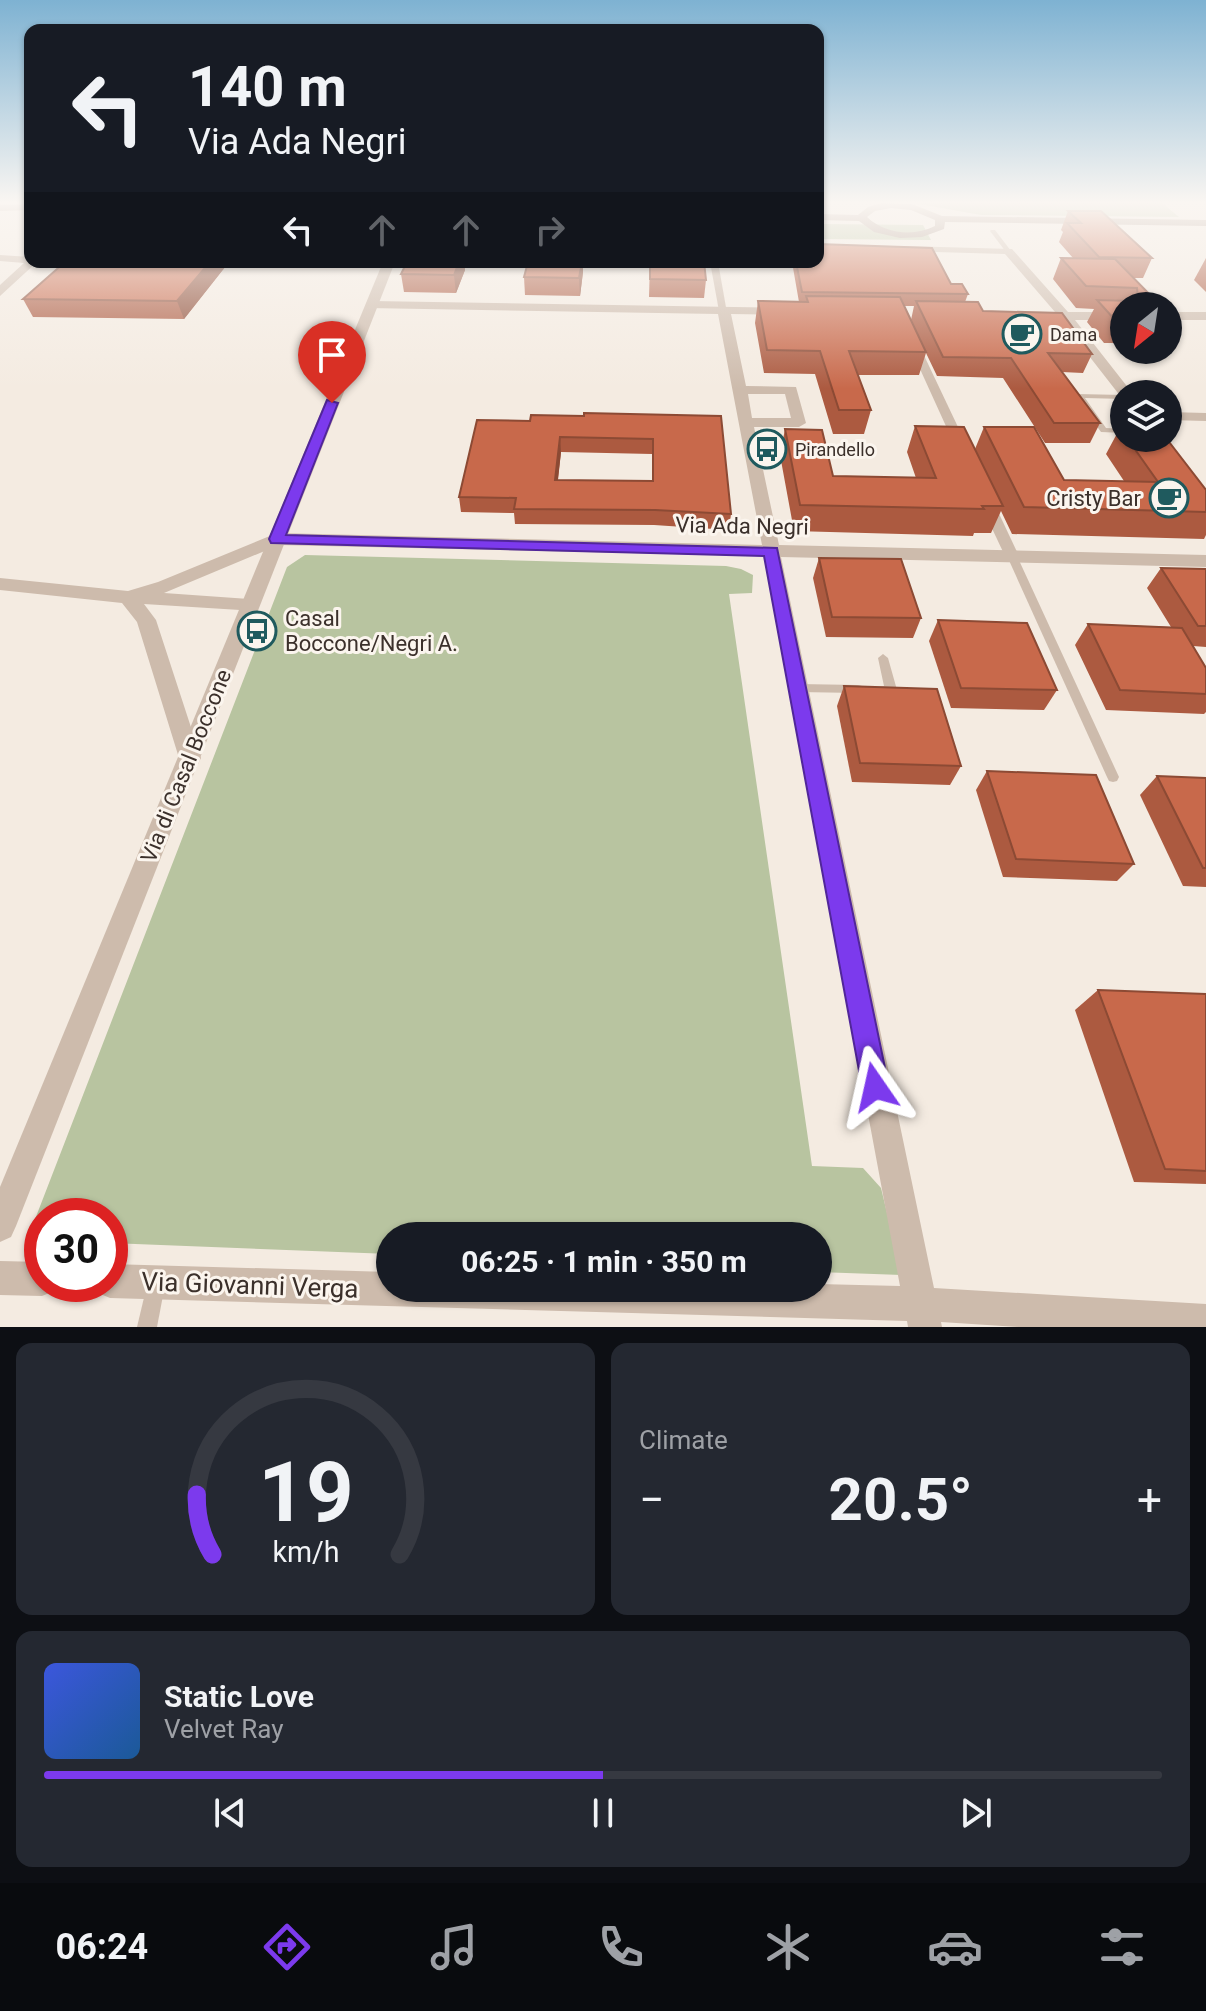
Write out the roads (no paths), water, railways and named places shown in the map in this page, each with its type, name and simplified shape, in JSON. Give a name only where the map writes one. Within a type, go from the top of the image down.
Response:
[{"type":"street","points":[[1020,265],[1065,316],[1114,380]]},
{"type":"street","points":[[0,292],[24,268]]},
{"type":"street","name":"Via di Casal Boccone","points":[[0,1226],[387,268]]},
{"type":"street","points":[[715,268],[922,1316]]},
{"type":"street","points":[[372,305],[795,312]]},
{"type":"street","points":[[1025,316],[1110,316]]},
{"type":"street","points":[[1182,316],[1206,316]]},
{"type":"street","points":[[911,340],[968,462]]},
{"type":"street","points":[[740,390],[791,390],[799,423],[747,422]]},
{"type":"street","points":[[1182,416],[1206,417]]},
{"type":"street","points":[[980,489],[1012,556]]},
{"type":"street","points":[[128,597],[164,587],[277,539]]},
{"type":"street","name":"Via Ada Negri","points":[[277,539],[1206,561]]},
{"type":"street","points":[[0,584],[249,606]]},
{"type":"street","points":[[128,597],[146,620],[190,758]]},
{"type":"street","points":[[0,1278],[24,1279]]},
{"type":"street","name":"Via Giovanni Verga","points":[[128,1281],[922,1316],[1206,1321]]},
{"type":"lane","points":[[1110,395],[1079,396],[1104,430],[1110,430]]},
{"type":"lane","points":[[1012,556],[1113,777]]},
{"type":"lane","points":[[798,688],[891,690],[883,658]]},
{"type":"lane","points":[[147,1327],[157,1282]]},
{"type":"place","name":"Dama","points":[[1022,334]]},
{"type":"place","name":"Pirandello","points":[[767,449]]},
{"type":"place","name":"Cristy Bar","points":[[1169,498]]},
{"type":"place","name":"Casal Boccone/Negri A.","points":[[257,631]]}]
